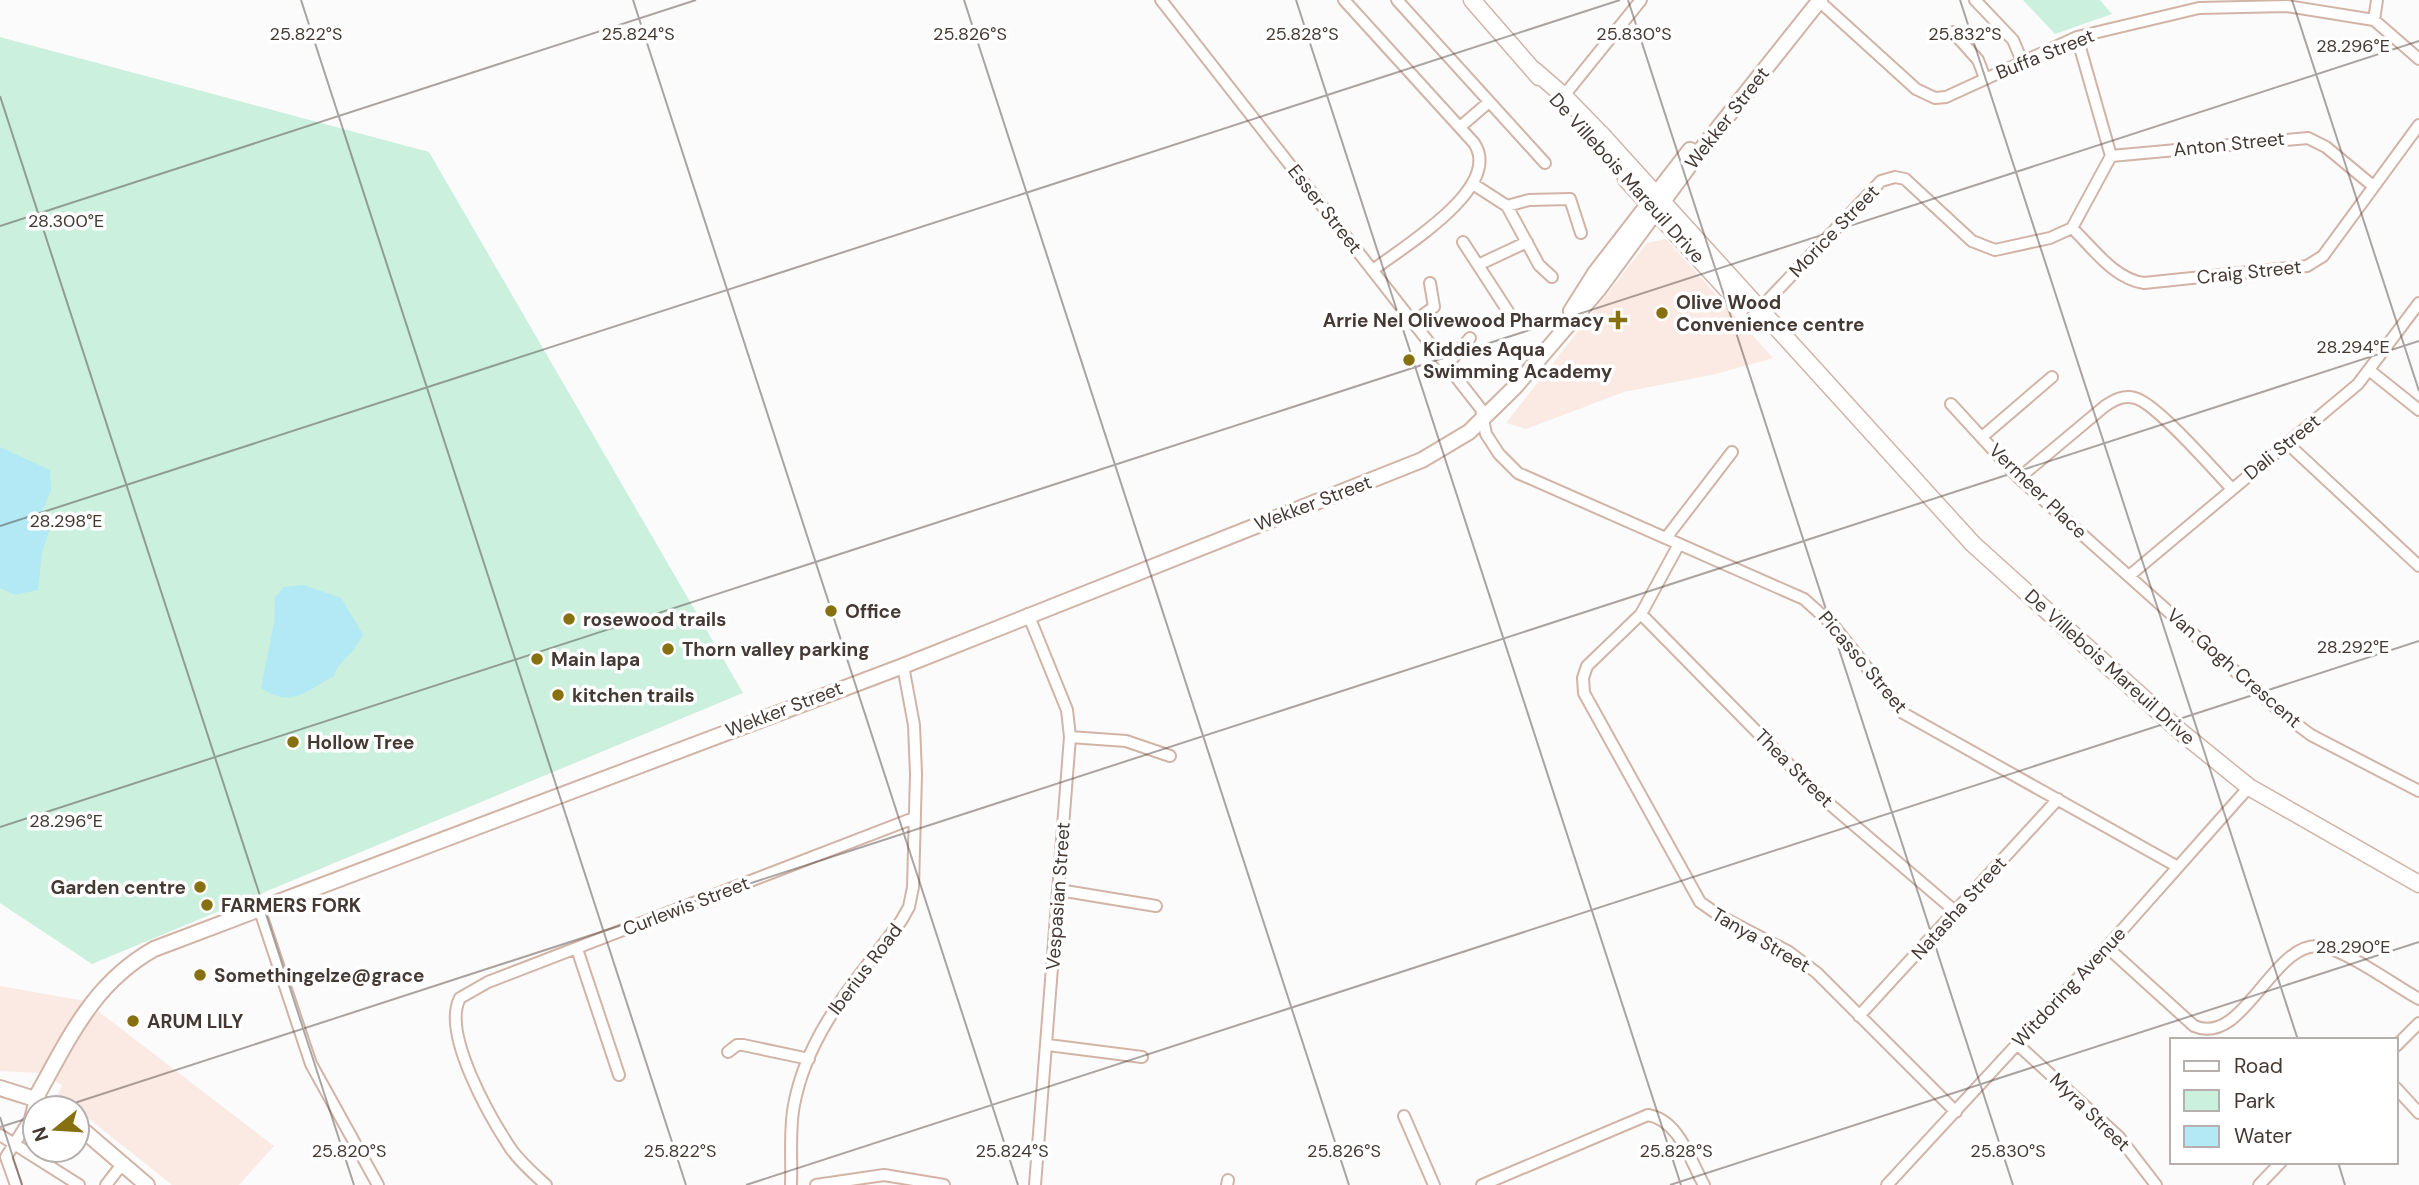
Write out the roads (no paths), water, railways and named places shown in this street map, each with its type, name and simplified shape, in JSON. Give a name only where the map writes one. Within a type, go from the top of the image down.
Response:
[{"type":"main road","name":"De Villebois Mareuil Drive","points":[[1472,0],[1756,313],[1973,544],[2181,732],[2249,787],[2419,884]]},
{"type":"street","name":"Esser Street","points":[[1161,0],[1482,409],[1482,422]]},
{"type":"street","points":[[1344,0],[1460,127],[1480,156],[1481,166],[1473,184],[1460,202],[1373,270]]},
{"type":"street","points":[[1396,0],[1545,163]]},
{"type":"street","points":[[1562,100],[1641,0]]},
{"type":"street","name":"Buffa Street","points":[[1817,0],[1921,93],[1946,97],[2077,37],[2199,8],[2287,6],[2374,20]]},
{"type":"street","name":"Wekker Street","points":[[37,1094],[80,1018],[121,969],[154,949],[903,666],[1028,614],[1422,460],[1482,422],[1516,387],[1556,336],[1583,290],[1817,0]]},
{"type":"street","points":[[1975,0],[2013,40],[2022,61]]},
{"type":"street","points":[[2378,0],[2374,20],[2419,59]]},
{"type":"street","points":[[1953,32],[1978,60],[1985,78]]},
{"type":"street","points":[[2072,228],[2111,156],[2077,37]]},
{"type":"street","points":[[1460,127],[1489,102]]},
{"type":"street","name":"Craig Street","points":[[2072,228],[2116,271],[2134,282],[2307,266],[2323,256],[2419,125]]},
{"type":"street","name":"Anton Street","points":[[2111,156],[2299,137],[2326,147],[2373,186]]},
{"type":"street","name":"Morice Street","points":[[1756,313],[1861,200],[1881,181],[1889,178],[1905,179],[1983,248],[1996,250],[2024,245],[2072,228]]},
{"type":"street","points":[[1473,184],[1507,206],[1539,265],[1552,277]]},
{"type":"street","points":[[1507,206],[1529,200],[1570,199],[1581,233]]},
{"type":"street","points":[[1463,242],[1513,319]]},
{"type":"street","points":[[1478,265],[1527,242]]},
{"type":"street","points":[[1413,321],[1434,307],[1430,283]]},
{"type":"street","name":"Dali Street","points":[[2129,576],[2358,384],[2419,303]]},
{"type":"street","points":[[1447,365],[1470,338]]},
{"type":"street","points":[[2369,370],[2419,410]]},
{"type":"street","points":[[1982,437],[2052,377]]},
{"type":"street","points":[[2020,478],[2105,406],[2117,398],[2132,397],[2144,402],[2158,414],[2232,489]]},
{"type":"street","name":"Vermeer Place","points":[[1951,404],[2020,478],[2129,576]]},
{"type":"street","name":"Picasso Street","points":[[1482,422],[1499,454],[1518,473],[1813,605],[1834,626],[1903,713],[2178,867]]},
{"type":"street","points":[[2288,443],[2419,566]]},
{"type":"street","points":[[1666,538],[1732,452]]},
{"type":"street","points":[[1642,614],[1679,544]]},
{"type":"street","name":"Van Gogh Crescent","points":[[2129,576],[2283,714],[2311,735],[2419,791]]},
{"type":"street","name":"Vespasian Street","points":[[1028,614],[1067,710],[1070,737],[1035,1185]]},
{"type":"street","name":"Tanya Street","points":[[1642,614],[1587,666],[1582,684],[1588,700],[1700,902],[1720,916],[1789,952],[1817,973],[1956,1112]]},
{"type":"street","name":"Thea Street","points":[[1642,614],[1819,795],[1956,912]]},
{"type":"street","name":"Iberius Road","points":[[791,1185],[793,1108],[809,1059],[833,1007],[901,921],[909,907],[914,868],[915,725],[903,666]]},
{"type":"street","points":[[1070,737],[1126,741],[1170,756]]},
{"type":"street","name":"Witdoring Avenue","points":[[1887,1185],[2107,947],[2249,787]]},
{"type":"street","name":"Natasha Street","points":[[1859,1016],[2058,799]]},
{"type":"street","name":"Curlewis Street","points":[[546,1185],[513,1152],[481,1098],[455,1021],[460,998],[488,982],[914,818]]},
{"type":"street","points":[[1059,890],[1156,906]]},
{"type":"street","points":[[259,908],[311,1064],[378,1185]]},
{"type":"street","points":[[2107,947],[2194,1026],[2204,1030],[2225,1025],[2286,962],[2305,948],[2316,946],[2338,953],[2419,999]]},
{"type":"street","points":[[577,949],[619,1075]]},
{"type":"street","points":[[2398,1044],[2419,1023]]},
{"type":"street","name":"Myra Street","points":[[2017,1044],[2119,1137],[2156,1185]]},
{"type":"street","points":[[728,1052],[737,1045],[743,1045],[809,1059]]},
{"type":"street","points":[[1048,1045],[1142,1057]]},
{"type":"street","points":[[0,1088],[21,1094]]},
{"type":"street","points":[[2398,1090],[2419,1113]]},
{"type":"street","points":[[1482,1185],[1636,1118],[1659,1117],[1673,1128],[1704,1185]]},
{"type":"street","points":[[1434,1185],[1409,1118],[1441,1185]]},
{"type":"street","points":[[16,1185],[6,1157],[21,1132]]},
{"type":"street","points":[[0,1135],[79,1185]]},
{"type":"street","points":[[91,1137],[147,1185]]},
{"type":"street","points":[[106,1185],[123,1163]]},
{"type":"street","points":[[2259,1185],[2279,1164]]},
{"type":"street","points":[[816,1185],[884,1175],[944,1185]]},
{"type":"water","points":[[0,447],[50,470],[51,491],[41,513],[52,524],[42,552],[38,590],[15,595],[0,588]]},
{"type":"water","points":[[304,585],[341,598],[363,634],[334,676],[298,696],[281,697],[261,688],[274,623],[275,597],[284,587]]},
{"type":"place","name":"Olive Wood Convenience centre","points":[[1662,313]]},
{"type":"place","name":"Arrie Nel Olivewood Pharmacy","points":[[1618,320]]},
{"type":"place","name":"Kiddies Aqua Swimming Academy","points":[[1409,360]]},
{"type":"place","name":"Office","points":[[831,611]]},
{"type":"place","name":"rosewood trails","points":[[569,619]]},
{"type":"place","name":"Thorn valley parking","points":[[668,649]]},
{"type":"place","name":"Main lapa","points":[[537,659]]},
{"type":"place","name":"kitchen trails","points":[[558,695]]},
{"type":"place","name":"Hollow Tree","points":[[293,742]]},
{"type":"place","name":"Garden centre","points":[[200,887]]},
{"type":"place","name":"FARMERS FORK","points":[[207,905]]},
{"type":"place","name":"Somethingelze@grace","points":[[200,975]]},
{"type":"place","name":"ARUM LILY","points":[[133,1021]]}]
